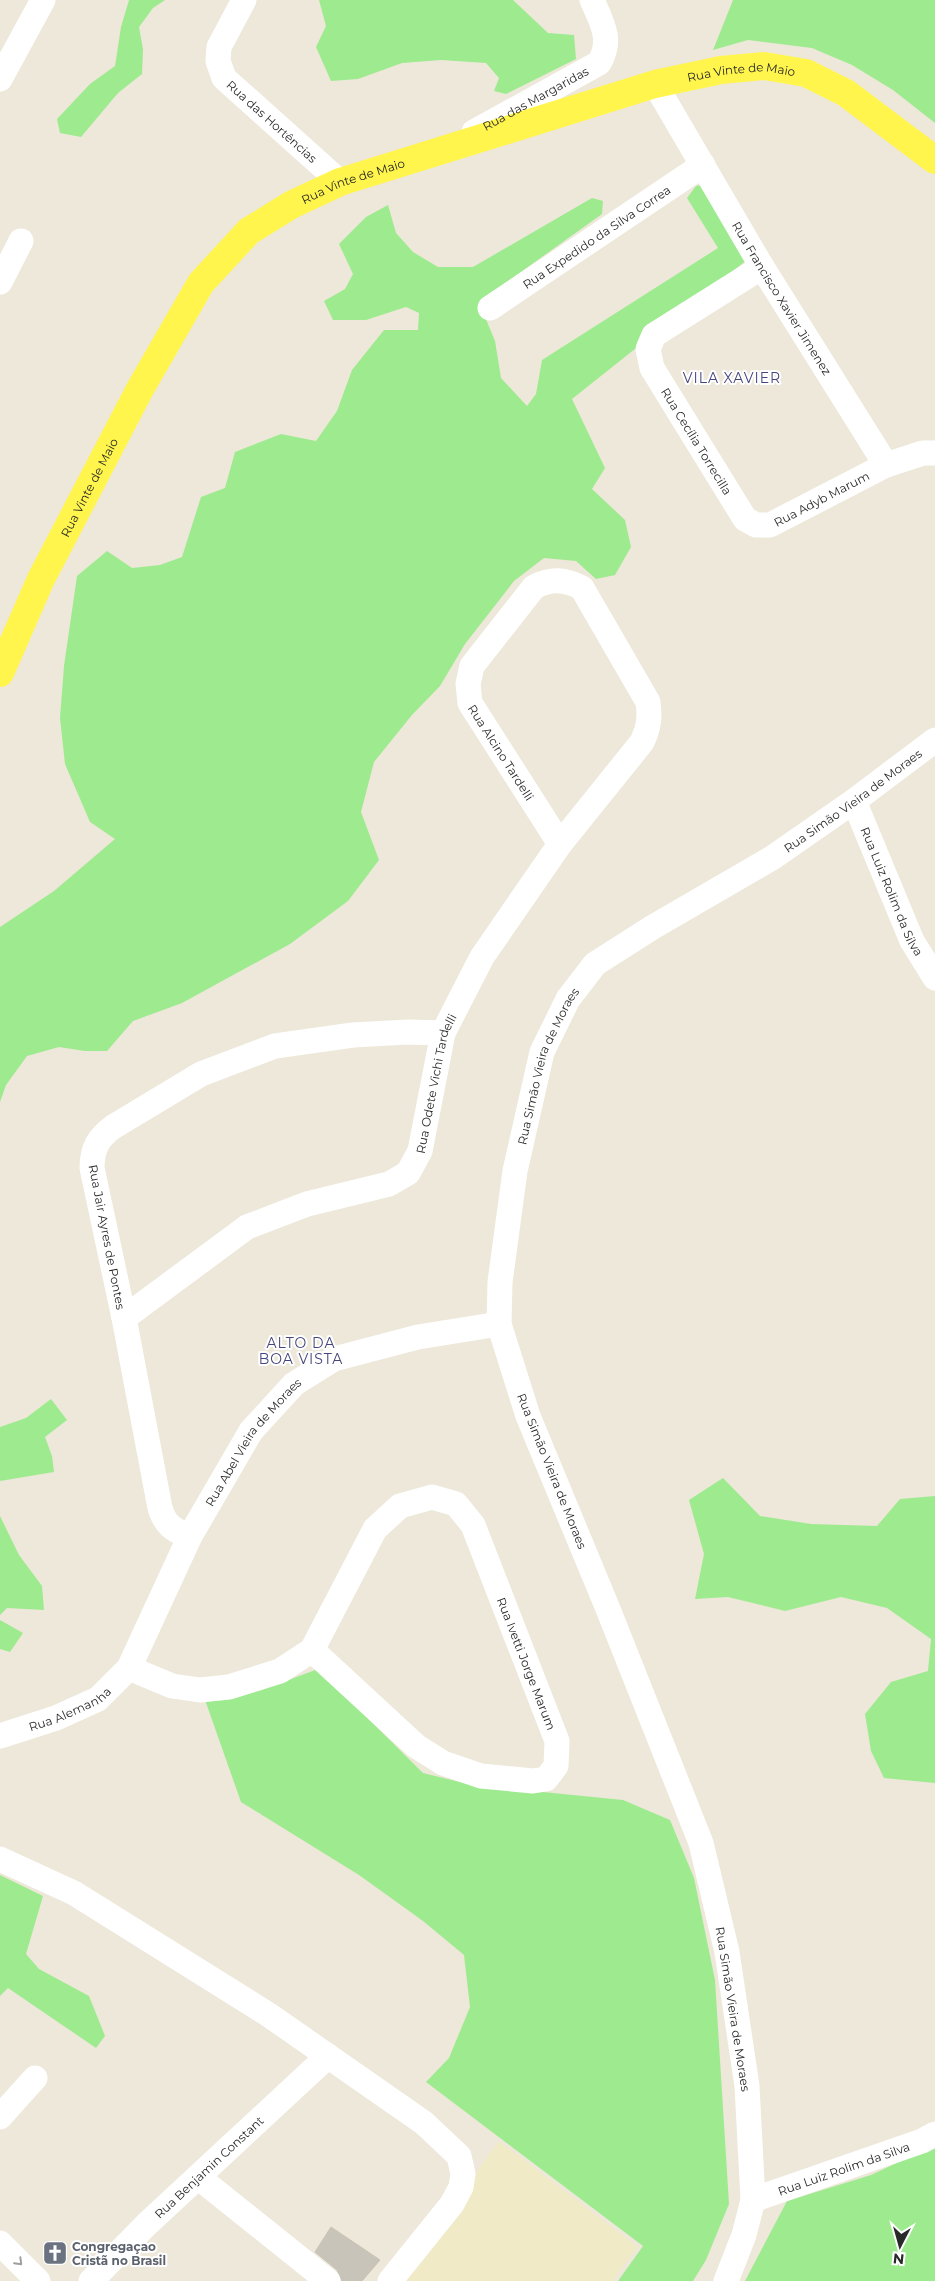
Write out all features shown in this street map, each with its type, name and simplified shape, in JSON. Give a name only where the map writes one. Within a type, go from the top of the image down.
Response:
[{"type":"main road","name":"Rua Vinte de Maio","points":[[0,673],[40,579],[140,389],[201,283],[249,231],[291,205],[340,182],[655,84],[721,70],[764,66],[806,73],[846,93],[935,160]]},
{"type":"street","points":[[0,79],[43,0]]},
{"type":"street","name":"Rua das Hortências","points":[[244,0],[219,48],[218,61],[224,78],[340,182]]},
{"type":"street","name":"Rua das Margaridas","points":[[438,151],[599,63],[605,52],[607,39],[592,0]]},
{"type":"street","name":"Rua Francisco Xavier Jimenez","points":[[655,84],[762,267],[886,465]]},
{"type":"street","name":"Rua Expedido da Silva Correa","points":[[490,308],[703,165]]},
{"type":"street","points":[[0,282],[21,241]]},
{"type":"street","name":"Rua Cecília Torrecilla","points":[[756,525],[745,519],[657,377],[652,368],[648,350],[654,335],[762,267]]},
{"type":"street","points":[[886,465],[923,453],[935,453]]},
{"type":"street","name":"Rua Adyb Marum","points":[[756,525],[770,525],[886,465]]},
{"type":"street","name":"Rua Alcino Tardelli","points":[[560,844],[470,703],[468,684],[472,666],[534,587],[545,582],[558,580],[571,582],[582,588],[648,702],[650,716],[648,729]]},
{"type":"street","name":"Rua Odete Vichi Tardelli","points":[[124,1318],[247,1227],[306,1204],[389,1184],[408,1173],[420,1150],[443,1033],[482,957],[560,844],[642,742],[648,729]]},
{"type":"street","name":"Rua Simão Vieira de Moraes","points":[[726,2281],[744,2235],[753,2200],[746,2076],[727,1952],[701,1842],[608,1609],[528,1416],[499,1324],[500,1282],[515,1171],[542,1052],[568,999],[595,964],[653,926],[772,858],[854,801],[935,740]]},
{"type":"street","name":"Rua Luiz Rolim da Silva","points":[[854,801],[912,942],[935,978]]},
{"type":"street","name":"Rua Jair Ayres de Pontes","points":[[190,1536],[178,1532],[169,1526],[163,1518],[160,1508],[124,1318],[92,1168],[92,1156],[96,1144],[103,1134],[201,1074],[275,1046],[353,1035],[408,1032],[443,1033]]},
{"type":"street","name":"Rua Abel Vieira de Moraes","points":[[129,1668],[190,1536],[251,1431],[294,1384],[334,1359],[418,1337],[499,1324]]},
{"type":"street","name":"Rua Ivetti Jorge Marum","points":[[129,1668],[172,1686],[200,1690],[229,1687],[280,1671],[312,1650],[376,1529],[400,1506],[432,1498],[456,1504],[473,1525],[557,1741],[556,1766],[546,1779],[533,1781],[481,1776],[444,1763],[416,1746],[312,1650]]},
{"type":"street","name":"Rua Alemanha","points":[[0,1736],[56,1718],[98,1698],[129,1668]]},
{"type":"street","points":[[0,1859],[74,1893],[269,2015],[424,2123],[459,2156],[463,2174],[461,2187],[452,2204],[390,2281]]},
{"type":"street","name":"Rua Benjamin Constant","points":[[91,2281],[147,2224],[328,2056]]},
{"type":"street","points":[[0,2117],[35,2078]]},
{"type":"street","name":"Rua Luiz Rolim da Silva","points":[[753,2200],[922,2141],[935,2134]]},
{"type":"street","points":[[198,2178],[328,2281]]},
{"type":"street","points":[[0,2243],[38,2281]]},
{"type":"shaded area","points":[[499,2141],[638,2247],[612,2281],[397,2281]]},
{"type":"green space","points":[[129,0],[165,0],[153,8],[139,27],[143,49],[142,74],[118,93],[81,137],[60,133],[57,119],[90,84],[115,66],[121,27]]},
{"type":"green space","points":[[319,0],[513,0],[548,33],[574,35],[576,59],[506,94],[494,91],[499,78],[486,63],[441,60],[402,63],[358,79],[331,81],[316,47],[326,26]]},
{"type":"green space","points":[[733,0],[935,0],[935,123],[893,90],[852,65],[812,48],[748,40],[713,50]]},
{"type":"green space","points":[[707,184],[748,259],[572,399],[605,468],[592,489],[625,520],[631,547],[615,575],[596,579],[576,561],[544,558],[514,581],[465,644],[440,686],[412,715],[374,762],[361,812],[379,860],[348,901],[290,944],[182,1003],[133,1021],[107,1051],[85,1051],[59,1047],[27,1056],[6,1085],[0,1102],[0,927],[54,891],[115,839],[90,822],[65,764],[60,718],[64,666],[77,576],[107,551],[132,568],[160,565],[182,557],[201,497],[225,488],[235,452],[281,434],[316,441],[337,411],[352,370],[384,330],[418,330],[419,313],[406,307],[366,320],[333,320],[324,301],[345,289],[353,274],[339,244],[366,217],[388,205],[396,233],[413,252],[438,267],[473,267],[592,198],[603,201],[602,214],[483,299],[483,312],[495,341],[501,378],[527,406],[536,394],[542,360],[718,248],[687,198],[696,186]]},
{"type":"green space","points":[[51,1399],[67,1420],[45,1437],[52,1456],[54,1472],[0,1481],[0,1427],[26,1418]]},
{"type":"green space","points":[[723,1478],[760,1516],[811,1524],[877,1526],[900,1499],[935,1496],[935,1783],[884,1778],[871,1751],[865,1714],[891,1682],[928,1671],[931,1639],[887,1608],[841,1597],[785,1611],[728,1597],[695,1599],[704,1554],[689,1500]]},
{"type":"green space","points":[[0,1516],[19,1555],[42,1586],[44,1610],[7,1608],[0,1615]]},
{"type":"green space","points":[[0,1620],[23,1633],[10,1652],[0,1649]]},
{"type":"green space","points":[[318,1669],[423,1773],[472,1785],[623,1800],[670,1820],[694,1878],[715,1980],[729,2204],[706,2260],[693,2281],[618,2281],[643,2246],[426,2082],[449,2058],[470,2007],[464,1955],[423,1921],[359,1875],[241,1802],[204,1697],[259,1691]]},
{"type":"green space","points":[[0,1875],[43,1896],[26,1954],[39,1969],[89,1996],[105,2036],[96,2048],[8,1988],[0,1996]]},
{"type":"green space","points":[[935,2145],[935,2281],[745,2281],[787,2201],[871,2175]]},
{"type":"building","points":[[331,2227],[380,2260],[362,2281],[342,2281],[337,2270],[315,2252]]},
{"type":"place","name":"Congregaçao Cristã no Brasil","points":[[55,2253]]},
{"type":"district","name":"VILA XAVIER","points":[[732,378]]},
{"type":"district","name":"ALTO DA BOA VISTA","points":[[301,1352]]}]
